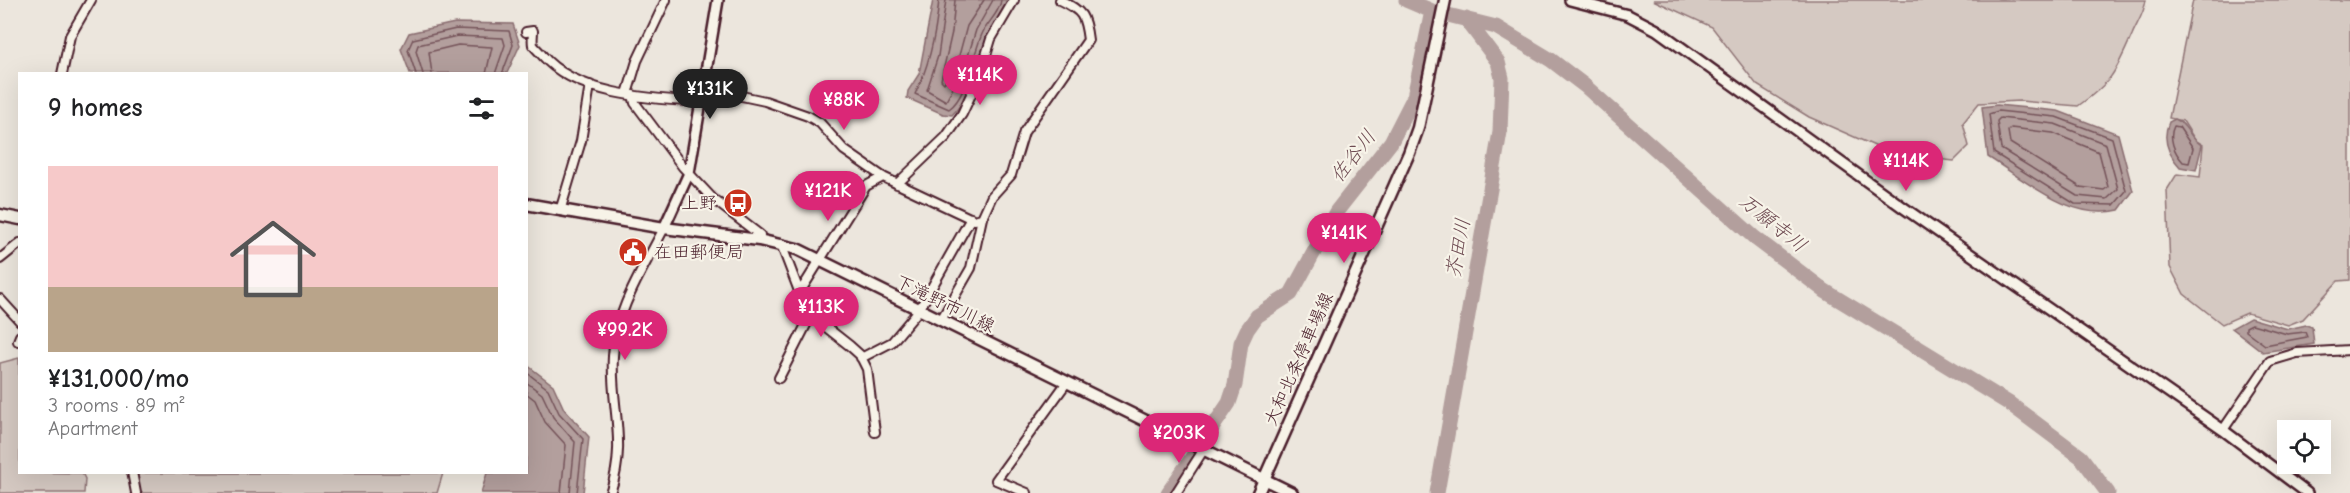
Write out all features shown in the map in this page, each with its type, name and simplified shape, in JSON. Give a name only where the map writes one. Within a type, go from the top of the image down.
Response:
[{"type":"main road","name":"大和北条停車場線","points":[[1258,493],[1409,153],[1418,128],[1445,4]]},
{"type":"main road","name":"下滝野市川線","points":[[528,204],[664,228],[780,244],[820,261],[1292,493]]},
{"type":"main road","points":[[0,216],[18,219]]},
{"type":"street","points":[[62,72],[70,36],[91,0]]},
{"type":"street","points":[[666,0],[636,62],[630,94],[689,173],[713,199],[760,235],[759,240]]},
{"type":"street","points":[[610,493],[620,455],[612,375],[616,330],[689,173],[718,0]]},
{"type":"street","points":[[897,184],[946,137],[962,114],[980,75],[991,39],[1014,0]]},
{"type":"street","points":[[941,320],[971,268],[982,218],[992,196],[1011,175],[1024,132],[1088,40],[1085,19],[1076,8],[1060,0]]},
{"type":"street","points":[[1569,0],[1628,15],[1657,30],[1904,207],[2223,430],[2307,493]]},
{"type":"street","points":[[526,32],[533,30],[533,45],[546,60],[561,72],[590,85],[630,94],[700,99],[737,95],[765,101],[808,116],[820,123],[844,150],[883,177],[971,218],[982,218]]},
{"type":"street","points":[[560,211],[581,141],[590,85]]},
{"type":"street","points":[[800,292],[866,186],[883,177]]},
{"type":"street","points":[[861,358],[892,342],[919,310],[971,218]]},
{"type":"street","points":[[780,244],[811,315],[836,333],[861,358],[867,369],[875,432]]},
{"type":"street","points":[[0,259],[18,245]]},
{"type":"street","points":[[0,299],[18,319]]},
{"type":"street","points":[[779,378],[811,315]]},
{"type":"street","points":[[2223,430],[2270,361],[2297,353],[2350,350]]},
{"type":"street","points":[[1026,493],[996,480],[1068,382]]},
{"type":"street","points":[[1176,493],[1199,447]]},
{"type":"street","points":[[132,474],[136,493]]},
{"type":"shaded area","points":[[1653,0],[2146,0],[2142,14],[2117,68],[2099,90],[2078,106],[2020,101],[1979,103],[1963,123],[1969,146],[1954,161],[1893,154],[1809,117],[1757,85],[1712,27]]},
{"type":"shaded area","points":[[2193,0],[2350,0],[2350,280],[2338,281],[2303,319],[2288,325],[2247,313],[2222,324],[2184,294],[2170,267],[2167,190],[2177,174],[2200,177],[2203,145],[2195,140],[2183,121],[2169,118]]},
{"type":"shaded area","points":[[18,358],[18,474],[82,474],[85,479],[84,493],[0,493],[0,363]]},
{"type":"shaded area","points":[[135,474],[443,474],[437,493],[139,493]]},
{"type":"water","points":[[933,0],[1006,0],[1008,4],[987,37],[965,98],[952,115],[943,114],[907,98],[908,91],[919,74]]},
{"type":"water","points":[[455,23],[513,24],[520,45],[507,72],[410,72],[401,49],[409,33]]},
{"type":"water","points":[[1997,105],[2058,111],[2118,134],[2133,191],[2119,210],[2101,212],[2067,205],[2050,197],[1988,157],[1982,107]]},
{"type":"water","points":[[2175,119],[2183,124],[2194,139],[2202,145],[2196,170],[2180,167],[2169,151],[2166,140],[2167,128],[2169,122]]},
{"type":"water","points":[[2250,318],[2288,329],[2306,325],[2312,327],[2314,344],[2263,352],[2232,328]]},
{"type":"water","points":[[528,366],[553,385],[564,409],[589,437],[583,493],[481,493],[487,474],[528,474]]},
{"type":"waterway","name":"万願寺川","points":[[1406,0],[1432,11],[1496,27],[1551,60],[1585,86],[1755,238],[1825,291],[2010,404],[2081,457],[2108,493]]},
{"type":"waterway","name":"佐谷川","points":[[1168,493],[1229,403],[1235,385],[1241,343],[1247,330],[1257,316],[1291,294],[1336,212],[1391,142],[1414,97],[1432,11]]},
{"type":"waterway","name":"芥田川","points":[[1437,493],[1500,132],[1502,78],[1498,62],[1466,19]]},
{"type":"place","name":"上野","points":[[738,203]]},
{"type":"place","name":"在田郵便局","points":[[633,252]]}]
